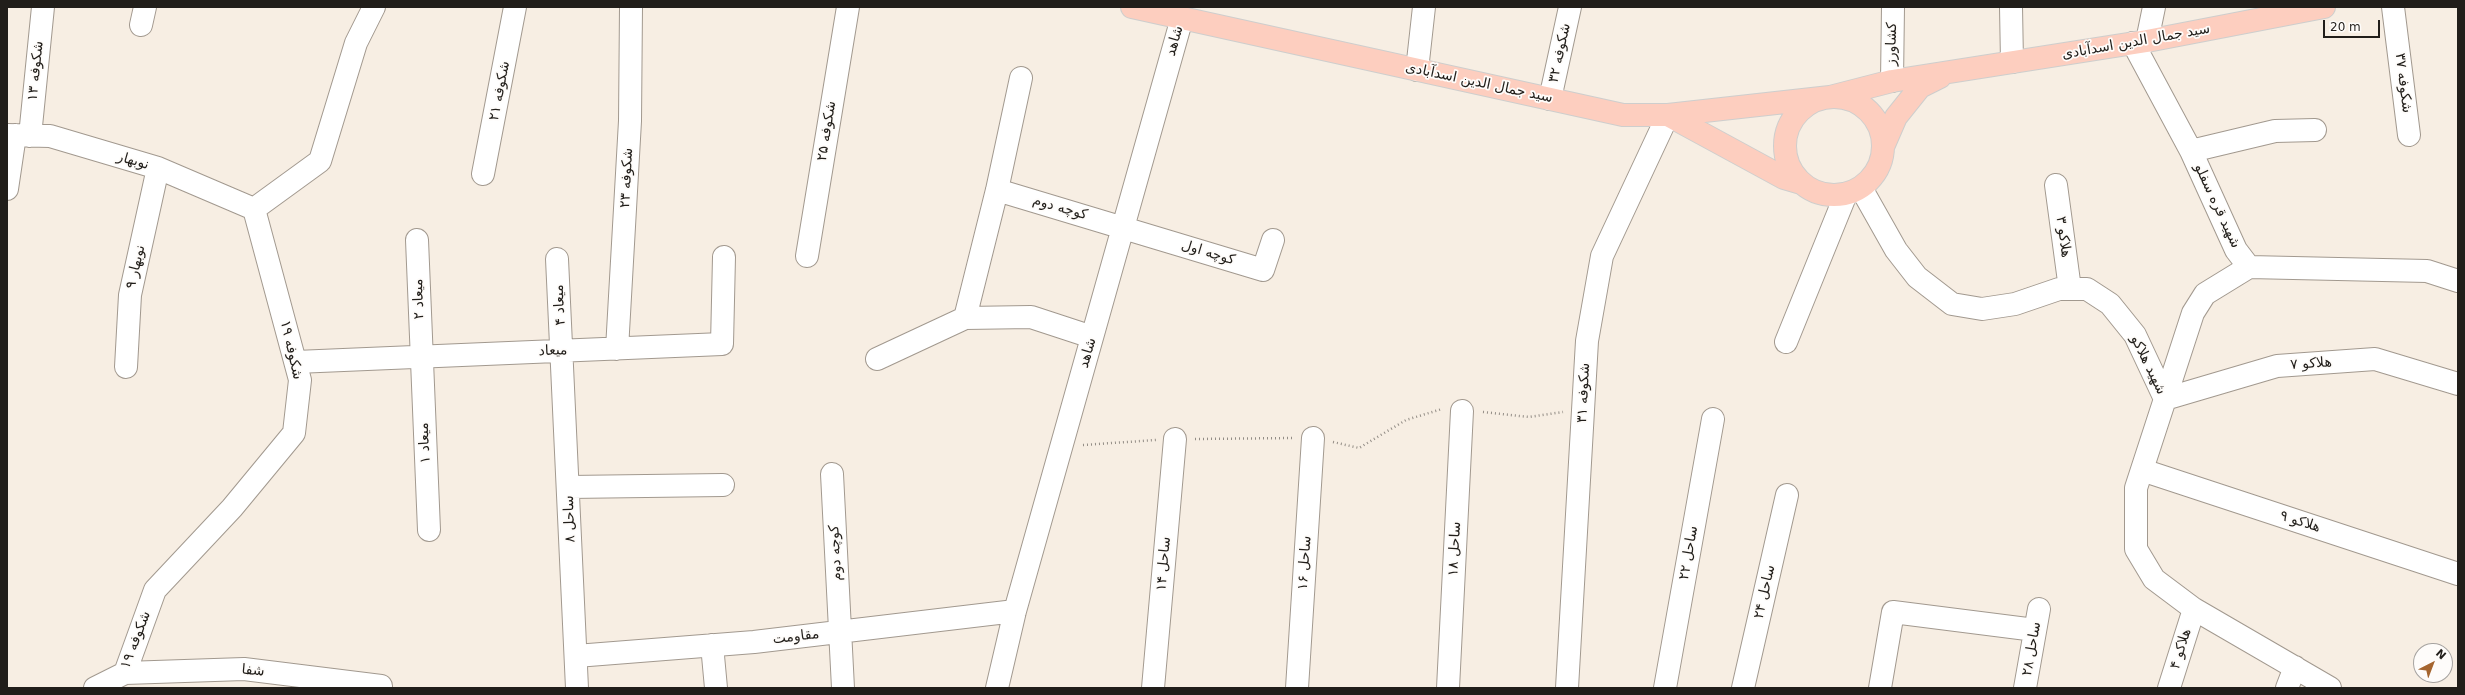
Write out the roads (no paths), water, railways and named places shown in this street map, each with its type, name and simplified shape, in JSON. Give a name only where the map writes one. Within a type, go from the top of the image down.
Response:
[{"type":"main road","name":"سید جمال الدین اسدآبادی","points":[[1132,7],[1190,15],[1417,70],[1623,115],[1668,115],[1830,97],[1892,81],[2140,42],[2324,7]]},
{"type":"main road","points":[[1883,147],[1880,131],[1873,116],[1865,109],[1846,98],[1830,97],[1814,101],[1800,110],[1790,122],[1785,138],[1785,155],[1790,170],[1801,183],[1814,192],[1830,195],[1853,191],[1875,172],[1880,163],[1883,147],[1896,117],[1920,87],[1946,73]]},
{"type":"main road","points":[[1668,115],[1784,178],[1801,183]]},
{"type":"street","name":"شکوفه ۱۳","points":[[7,189],[43,7]]},
{"type":"street","points":[[254,209],[320,161],[356,43],[374,7]]},
{"type":"street","name":"شکوفه ۲۱","points":[[483,174],[515,7]]},
{"type":"street","name":"شکوفه ۲۳","points":[[617,349],[630,121],[631,7]]},
{"type":"street","name":"شکوفه ۲۵","points":[[807,256],[848,7]]},
{"type":"street","points":[[1417,70],[1424,7]]},
{"type":"street","name":"شکوفه ۳۲","points":[[1550,99],[1570,7]]},
{"type":"street","name":"کشاورز","points":[[1892,81],[1893,7]]},
{"type":"street","points":[[2011,7],[2012,62]]},
{"type":"street","points":[[2140,42],[2154,7]]},
{"type":"street","name":"شکوفه ۳۷","points":[[2392,7],[2409,135]]},
{"type":"street","name":"شاهد","points":[[997,688],[1015,611],[1123,226],[1190,15]]},
{"type":"street","name":"شهید قره سفلو","points":[[2140,42],[2236,250],[2249,267]]},
{"type":"street","points":[[965,318],[997,190],[1021,78]]},
{"type":"street","name":"شکوفه ۳۱","points":[[1567,688],[1587,341],[1600,264],[1602,256],[1668,115]]},
{"type":"street","points":[[2191,151],[2275,131],[2315,130]]},
{"type":"street","name":"نوبهار","points":[[17,135],[50,136],[158,168],[254,209]]},
{"type":"street","name":"نوبهار ۹","points":[[126,367],[130,295],[158,168]]},
{"type":"street","name":"هلاکو ۳","points":[[2056,185],[2070,289]]},
{"type":"street","name":"کوچه دوم","points":[[997,190],[1123,226]]},
{"type":"street","points":[[1786,342],[1853,191]]},
{"type":"street","name":"شهید هلاکو","points":[[1853,191],[1917,277],[1952,304],[1982,308],[2015,304],[2059,289],[2087,289],[2110,304],[2135,335],[2165,399],[2136,488],[2136,549],[2154,579],[2194,609],[2330,688]]},
{"type":"street","name":"شکوفه ۱۹","points":[[95,688],[125,673],[154,590],[232,508],[294,432],[300,380],[254,209]]},
{"type":"street","name":"کوچه اول","points":[[1123,226],[1263,270],[1273,240]]},
{"type":"street","name":"میعاد ۲","points":[[417,240],[420,357]]},
{"type":"street","name":"میعاد","points":[[296,362],[722,344],[724,257]]},
{"type":"street","name":"میعاد ۴","points":[[557,259],[563,351]]},
{"type":"street","points":[[2165,399],[2193,313],[2205,294],[2249,267],[2427,271],[2458,281]]},
{"type":"street","points":[[877,359],[965,318],[1031,317],[1092,337]]},
{"type":"street","name":"ساحل ۸","points":[[563,351],[577,688]]},
{"type":"street","name":"میعاد ۱","points":[[420,357],[429,530]]},
{"type":"street","name":"هلاکو ۷","points":[[2165,399],[2277,366],[2375,359],[2458,384]]},
{"type":"street","name":"ساحل ۱۸","points":[[1448,688],[1462,411]]},
{"type":"street","name":"ساحل ۲۲","points":[[1665,688],[1713,419]]},
{"type":"street","name":"ساحل ۱۶","points":[[1296,688],[1313,438]]},
{"type":"street","name":"ساحل ۱۴","points":[[1153,688],[1175,439]]},
{"type":"street","name":"هلاکو ۹","points":[[2142,470],[2458,574]]},
{"type":"street","name":"کوچه دوم","points":[[832,474],[840,631]]},
{"type":"street","points":[[569,487],[722,485]]},
{"type":"street","name":"ساحل ۲۴","points":[[1743,688],[1787,495]]},
{"type":"street","name":"ساحل ۲۸","points":[[2025,688],[2039,609]]},
{"type":"street","name":"هلاکو ۴","points":[[2169,688],[2194,609]]},
{"type":"street","name":"مقاومت","points":[[576,656],[712,645],[1015,611]]},
{"type":"street","points":[[1880,688],[1893,612],[2035,630]]},
{"type":"street","points":[[840,631],[843,688]]},
{"type":"street","points":[[712,645],[716,688]]},
{"type":"street","points":[[2287,688],[2295,667]]},
{"type":"street","name":"شفا","points":[[125,673],[244,669],[381,686]]}]
